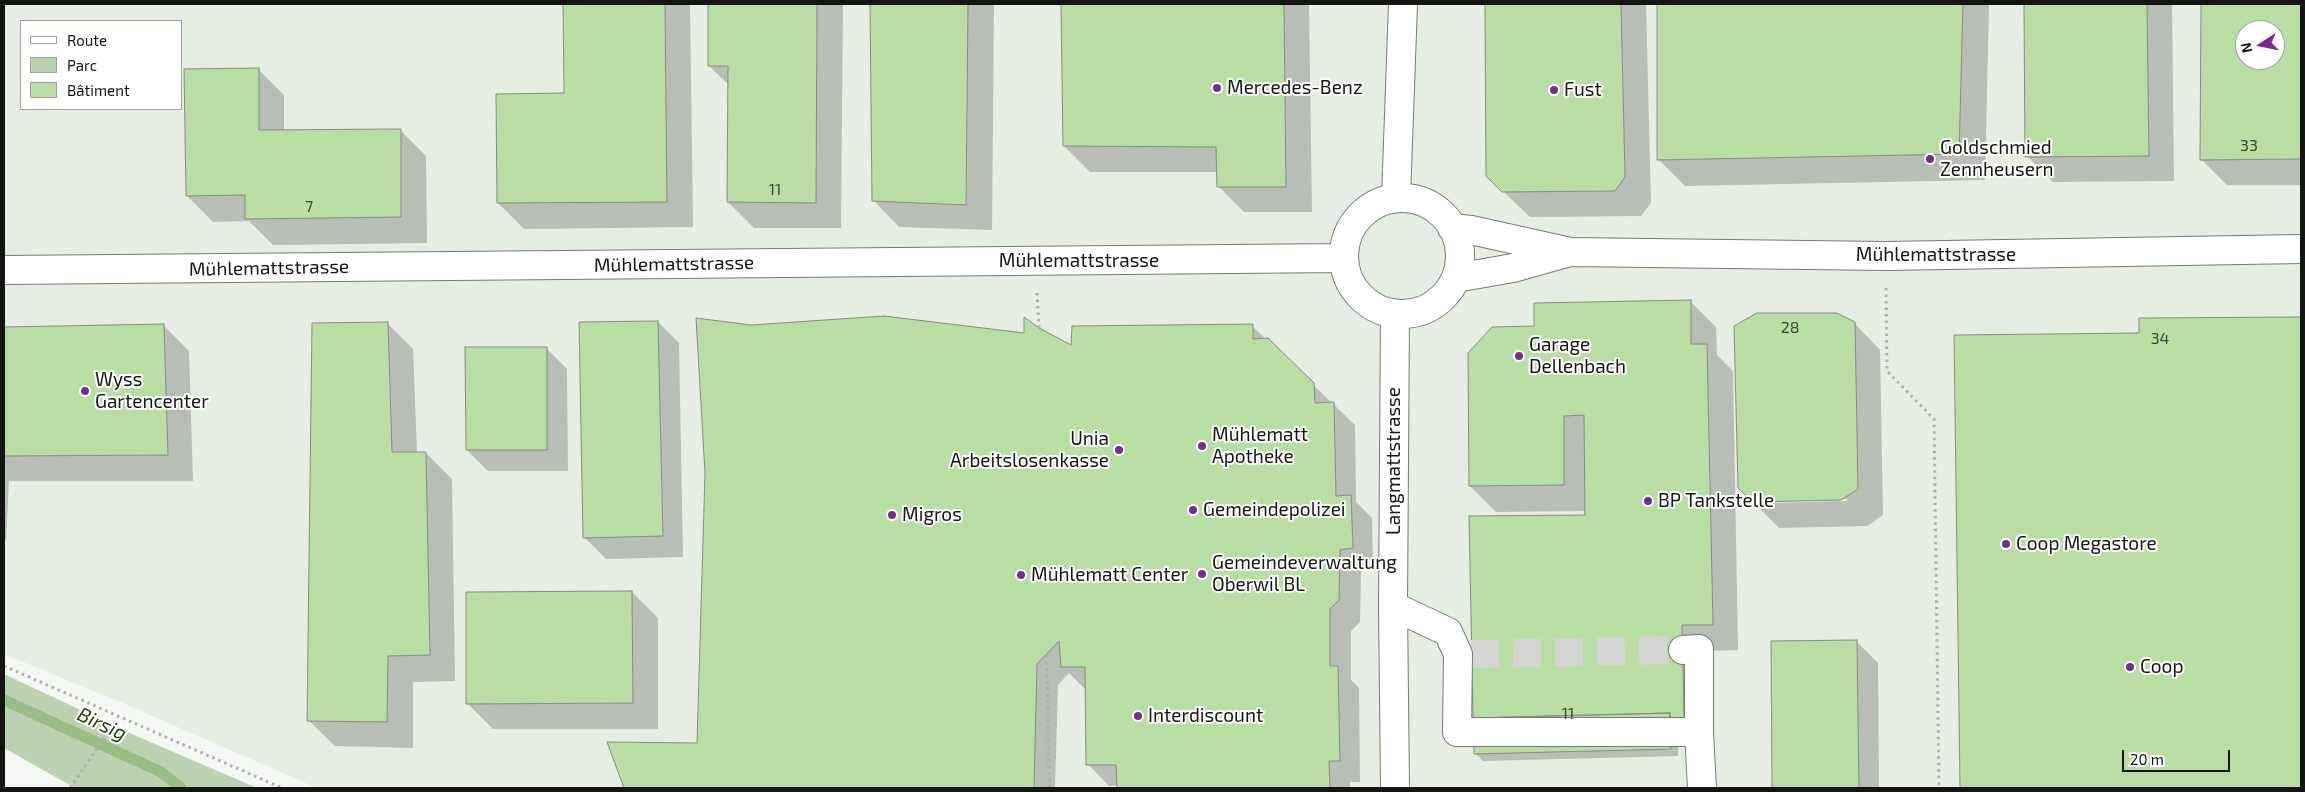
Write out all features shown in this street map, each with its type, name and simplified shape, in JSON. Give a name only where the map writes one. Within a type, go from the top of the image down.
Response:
[{"type":"main road","points":[[1396,198],[1403,4]]},
{"type":"main road","points":[[1396,198],[1413,199],[1428,204],[1442,214],[1452,228],[1459,244],[1460,261],[1456,278],[1446,295],[1432,307],[1414,314],[1395,314],[1379,310],[1365,302],[1354,290],[1346,275],[1344,258],[1347,237],[1358,218],[1375,204],[1396,198]]},
{"type":"main road","name":"Mühlemattstrasse","points":[[1452,228],[1471,230],[1570,252],[1886,256],[2301,249]]},
{"type":"main road","name":"Mühlemattstrasse","points":[[1456,278],[1513,268],[1570,252]]},
{"type":"main road","name":"Mühlemattstrasse","points":[[4,270],[1344,258]]},
{"type":"main road","name":"Langmattstrasse","points":[[1395,314],[1393,606],[1395,788]]},
{"type":"main road","points":[[1393,606],[1448,632],[1464,654],[1457,732],[1699,732]]},
{"type":"main road","points":[[1683,650],[1699,649],[1699,732],[1702,788]]},
{"type":"path","points":[[1886,256],[1887,371],[1934,419],[1939,788]]},
{"type":"path","points":[[1037,288],[1039,328]]},
{"type":"path","points":[[1047,655],[1049,788]]},
{"type":"path","points":[[4,666],[118,718],[282,788]]},
{"type":"path","points":[[71,787],[118,718]]},
{"type":"shaded area","points":[[4,4],[2301,4],[2301,788],[317,788],[127,705],[4,654]]},
{"type":"green space","points":[[4,674],[125,731],[257,788],[75,788],[4,748]]},
{"type":"building","points":[[563,4],[665,4],[667,202],[497,203],[496,94],[564,93]]},
{"type":"building","points":[[708,4],[817,4],[816,203],[727,202],[728,66],[708,66]]},
{"type":"building","points":[[870,4],[968,4],[966,205],[872,201]]},
{"type":"building","points":[[1061,4],[1284,4],[1286,187],[1217,187],[1216,147],[1063,146]]},
{"type":"building","name":"Fust","points":[[1485,4],[1621,4],[1625,177],[1615,191],[1502,192],[1486,176]]},
{"type":"building","points":[[1657,4],[1963,4],[1959,154],[1657,160]]},
{"type":"building","points":[[2024,4],[2147,4],[2149,156],[2025,157]]},
{"type":"building","points":[[2201,4],[2301,4],[2301,159],[2200,160]]},
{"type":"building","points":[[259,68],[259,130],[401,129],[401,217],[245,219],[245,195],[186,196],[184,69]]},
{"type":"building","name":"BP Tankstelle","points":[[1691,300],[1691,344],[1707,344],[1713,625],[1682,625],[1684,718],[1670,719],[1670,713],[1473,718],[1469,516],[1585,515],[1584,415],[1564,416],[1564,485],[1469,486],[1468,353],[1492,327],[1534,326],[1534,303]]},
{"type":"building","points":[[1757,313],[1837,313],[1855,322],[1858,489],[1841,500],[1752,502],[1738,488],[1734,326]]},
{"type":"building","name":"Mühlematt Center","points":[[884,316],[1024,333],[1024,317],[1039,328],[1071,345],[1072,326],[1253,324],[1253,339],[1268,338],[1314,383],[1315,403],[1334,402],[1336,496],[1351,495],[1353,548],[1340,550],[1339,600],[1330,609],[1330,666],[1338,666],[1340,761],[1329,761],[1330,788],[1117,788],[1116,765],[1086,765],[1085,667],[1061,667],[1059,641],[1037,664],[1034,788],[624,788],[607,742],[697,743],[705,473],[696,318],[751,325]]},
{"type":"building","name":"Coop","points":[[2301,317],[2301,788],[1960,788],[1954,335],[2139,333],[2139,318]]},
{"type":"building","points":[[658,321],[663,536],[583,538],[579,322]]},
{"type":"building","points":[[388,322],[392,452],[426,452],[430,655],[388,656],[387,722],[307,721],[312,323]]},
{"type":"building","name":"Wyss Gartencenter","points":[[164,324],[168,455],[4,456],[4,327]]},
{"type":"building","points":[[465,347],[547,347],[547,450],[466,450]]},
{"type":"building","points":[[632,591],[633,703],[466,704],[466,592]]},
{"type":"building","points":[[1857,640],[1859,788],[1772,788],[1771,641]]},
{"type":"building","points":[[1670,713],[1671,749],[1474,754],[1473,718]]},
{"type":"waterway","name":"Birsig","points":[[4,700],[161,772],[181,788]]},
{"type":"tunnel","points":[[1471,654],[1683,650]]},
{"type":"place","name":"Mercedes-Benz","points":[[1217,88]]},
{"type":"place","name":"Fust","points":[[1554,90]]},
{"type":"place","name":"Goldschmied Zennheusern","points":[[1930,159]]},
{"type":"place","name":"Garage Dellenbach","points":[[1519,356]]},
{"type":"place","name":"Wyss Gartencenter","points":[[85,391]]},
{"type":"place","name":"Mühlematt Apotheke","points":[[1202,446]]},
{"type":"place","name":"Unia Arbeitslosenkasse","points":[[1119,450]]},
{"type":"place","name":"BP Tankstelle","points":[[1648,501]]},
{"type":"place","name":"Gemeindepolizei","points":[[1193,510]]},
{"type":"place","name":"Migros","points":[[892,515]]},
{"type":"place","name":"Coop Megastore","points":[[2006,544]]},
{"type":"place","name":"Gemeindeverwaltung Oberwil BL","points":[[1202,574]]},
{"type":"place","name":"Mühlematt Center","points":[[1021,575]]},
{"type":"place","name":"Coop","points":[[2130,667]]},
{"type":"place","name":"Interdiscount","points":[[1138,716]]}]
